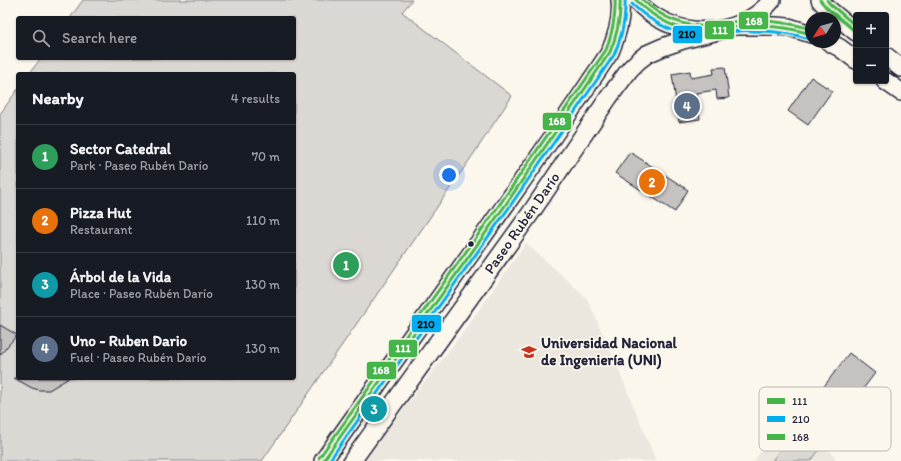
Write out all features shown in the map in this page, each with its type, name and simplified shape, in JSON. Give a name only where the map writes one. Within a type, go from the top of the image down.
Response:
[{"type":"main road","name":"Paseo Rubén Darío","points":[[323,461],[507,203],[606,58],[617,32],[620,17],[620,0]]},
{"type":"main road","points":[[636,0],[646,11],[658,19],[672,26],[681,28],[698,31],[730,27],[775,26],[789,27],[805,32]]},
{"type":"main road","points":[[730,27],[750,19],[772,0]]},
{"type":"main road","points":[[820,0],[827,8],[853,30]]},
{"type":"main road","name":"Paseo Rubén Darío","points":[[352,461],[530,214],[609,97],[630,69],[647,54],[663,47],[730,27]]},
{"type":"main road","points":[[840,48],[853,58]]},
{"type":"main road","points":[[889,58],[901,68]]},
{"type":"main road","points":[[889,84],[901,92]]},
{"type":"shaded area","points":[[83,0],[412,0],[402,12],[512,96],[262,461],[0,461],[0,114],[16,92],[16,380],[296,380],[296,72],[30,72],[40,60],[296,60],[296,16],[71,16]]},
{"type":"shaded area","name":"Universidad Nacional de Ingeniería (UNI)","points":[[526,243],[587,298],[656,461],[365,461],[387,430],[464,331]]},
{"type":"shaded area","points":[[761,451],[829,451],[837,461],[754,461]]},
{"type":"shaded area","points":[[779,451],[818,451],[811,461],[772,461]]},
{"type":"building","points":[[725,67],[729,98],[717,99],[716,90],[696,93],[700,119],[679,122],[672,74],[690,71],[691,78],[714,74],[713,68]]},
{"type":"building","points":[[811,77],[832,91],[808,125],[788,111]]},
{"type":"building","points":[[630,152],[688,190],[675,212],[615,173]]},
{"type":"building","points":[[0,325],[16,334],[16,336],[0,355]]},
{"type":"building","points":[[849,353],[875,373],[864,387],[824,387]]},
{"type":"building","points":[[18,380],[66,380],[49,390],[32,388]]},
{"type":"transit line","name":"168","points":[[319,458],[500,204],[606,50],[613,26],[615,0]]},
{"type":"transit line","name":"111","points":[[323,461],[504,207],[610,52],[618,26],[620,0]]},
{"type":"transit line","name":"210","points":[[329,461],[508,209],[614,55],[623,28],[625,0]]},
{"type":"transit line","name":"111","points":[[636,0],[662,20],[681,28],[691,30],[713,31],[737,26],[759,26],[785,28],[805,33]]},
{"type":"transit line","name":"168","points":[[643,0],[658,12],[684,24],[713,26],[737,21],[758,21],[785,23],[805,28]]},
{"type":"transit line","name":"111","points":[[820,0],[827,8],[853,30]]},
{"type":"transit line","name":"168","points":[[827,0],[853,23]]},
{"type":"transit line","name":"210","points":[[632,4],[659,24],[669,29],[690,35],[712,36],[736,31],[762,31],[805,38]]},
{"type":"place","name":"Uno - Ruben Dario","points":[[687,106]]},
{"type":"place","name":"Pizza Hut","points":[[652,182]]},
{"type":"place","name":"Sector Catedral","points":[[346,265]]},
{"type":"place","name":"Universidad Nacional de Ingeniería (UNI)","points":[[529,352]]},
{"type":"place","name":"Árbol de la Vida","points":[[374,409]]}]
